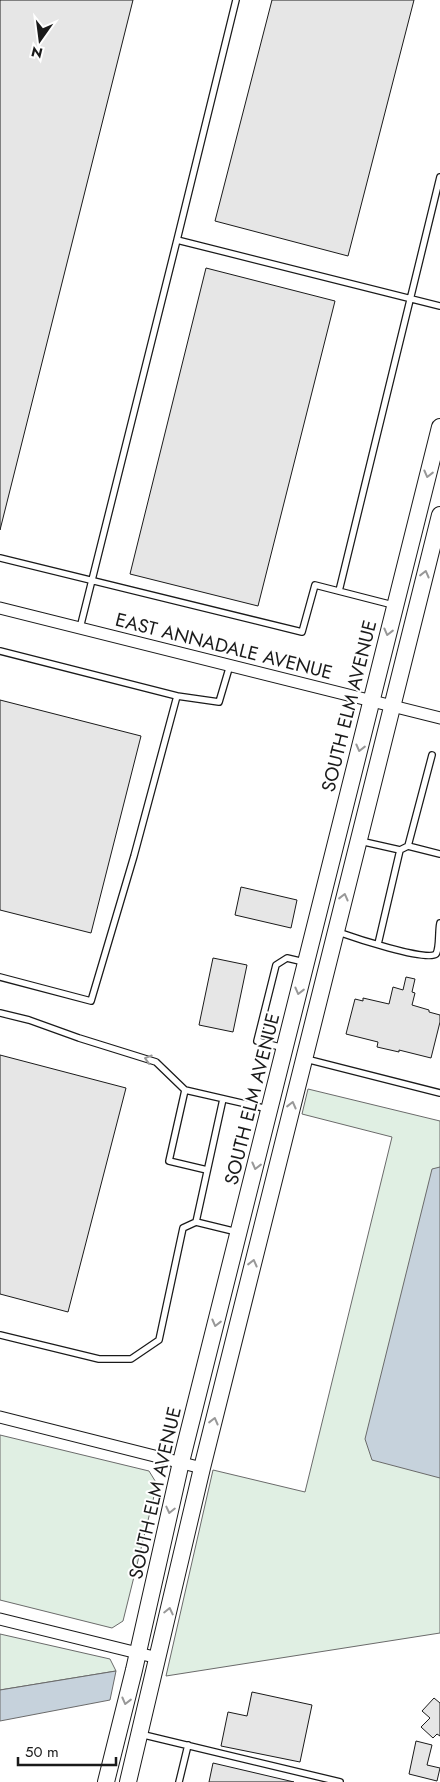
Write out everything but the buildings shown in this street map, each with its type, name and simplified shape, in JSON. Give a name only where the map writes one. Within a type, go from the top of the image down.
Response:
[{"type":"main road","name":"SOUTH ELM AVENUE","points":[[106,1782],[138,1653],[181,1462],[440,427]]},
{"type":"main road","points":[[128,1782],[202,1468],[358,841],[392,706],[436,549],[440,516]]},
{"type":"street","name":"EAST ANNADALE AVENUE","points":[[0,608],[440,718]]},
{"type":"street","points":[[0,1417],[202,1468]]},
{"type":"street","points":[[0,1619],[158,1658]]},
{"type":"lane","points":[[80,628],[236,0]]},
{"type":"lane","points":[[339,591],[440,177]]},
{"type":"lane","points":[[177,240],[440,306]]},
{"type":"lane","points":[[0,558],[302,632],[315,585],[395,605]]},
{"type":"lane","points":[[0,651],[177,696],[219,702],[230,665]]},
{"type":"lane","points":[[0,977],[91,1001],[134,856],[177,696]]},
{"type":"lane","points":[[408,846],[432,755]]},
{"type":"lane","points":[[358,841],[400,850],[408,846],[440,854]]},
{"type":"lane","points":[[378,944],[400,850]]},
{"type":"lane","points":[[336,932],[430,957],[436,954],[439,949],[440,923]]},
{"type":"lane","points":[[285,1048],[258,1041],[276,965],[287,958],[306,962]]},
{"type":"lane","points":[[0,1013],[29,1020],[78,1038],[156,1062],[185,1090],[270,1110]]},
{"type":"lane","points":[[304,1058],[440,1093]]},
{"type":"lane","points":[[185,1090],[169,1161],[207,1170]]},
{"type":"lane","points":[[196,1222],[223,1099]]},
{"type":"lane","points":[[0,1336],[99,1359],[131,1358],[159,1340],[183,1228],[196,1222],[239,1232]]},
{"type":"lane","points":[[140,1734],[340,1782]]},
{"type":"lane","points":[[179,1782],[188,1745]]},
{"type":"green space","points":[[308,1089],[440,1121],[440,1633],[166,1676],[213,1470],[305,1492],[392,1137],[302,1114]]},
{"type":"green space","points":[[0,1435],[149,1471],[157,1484],[123,1621],[112,1628],[0,1600]]},
{"type":"green space","points":[[0,1634],[110,1659],[116,1671],[0,1690]]},
{"type":"shaded area","points":[[440,1167],[440,1478],[372,1460],[365,1439],[432,1169]]},
{"type":"shaded area","points":[[116,1671],[110,1700],[0,1721],[0,1690]]}]
